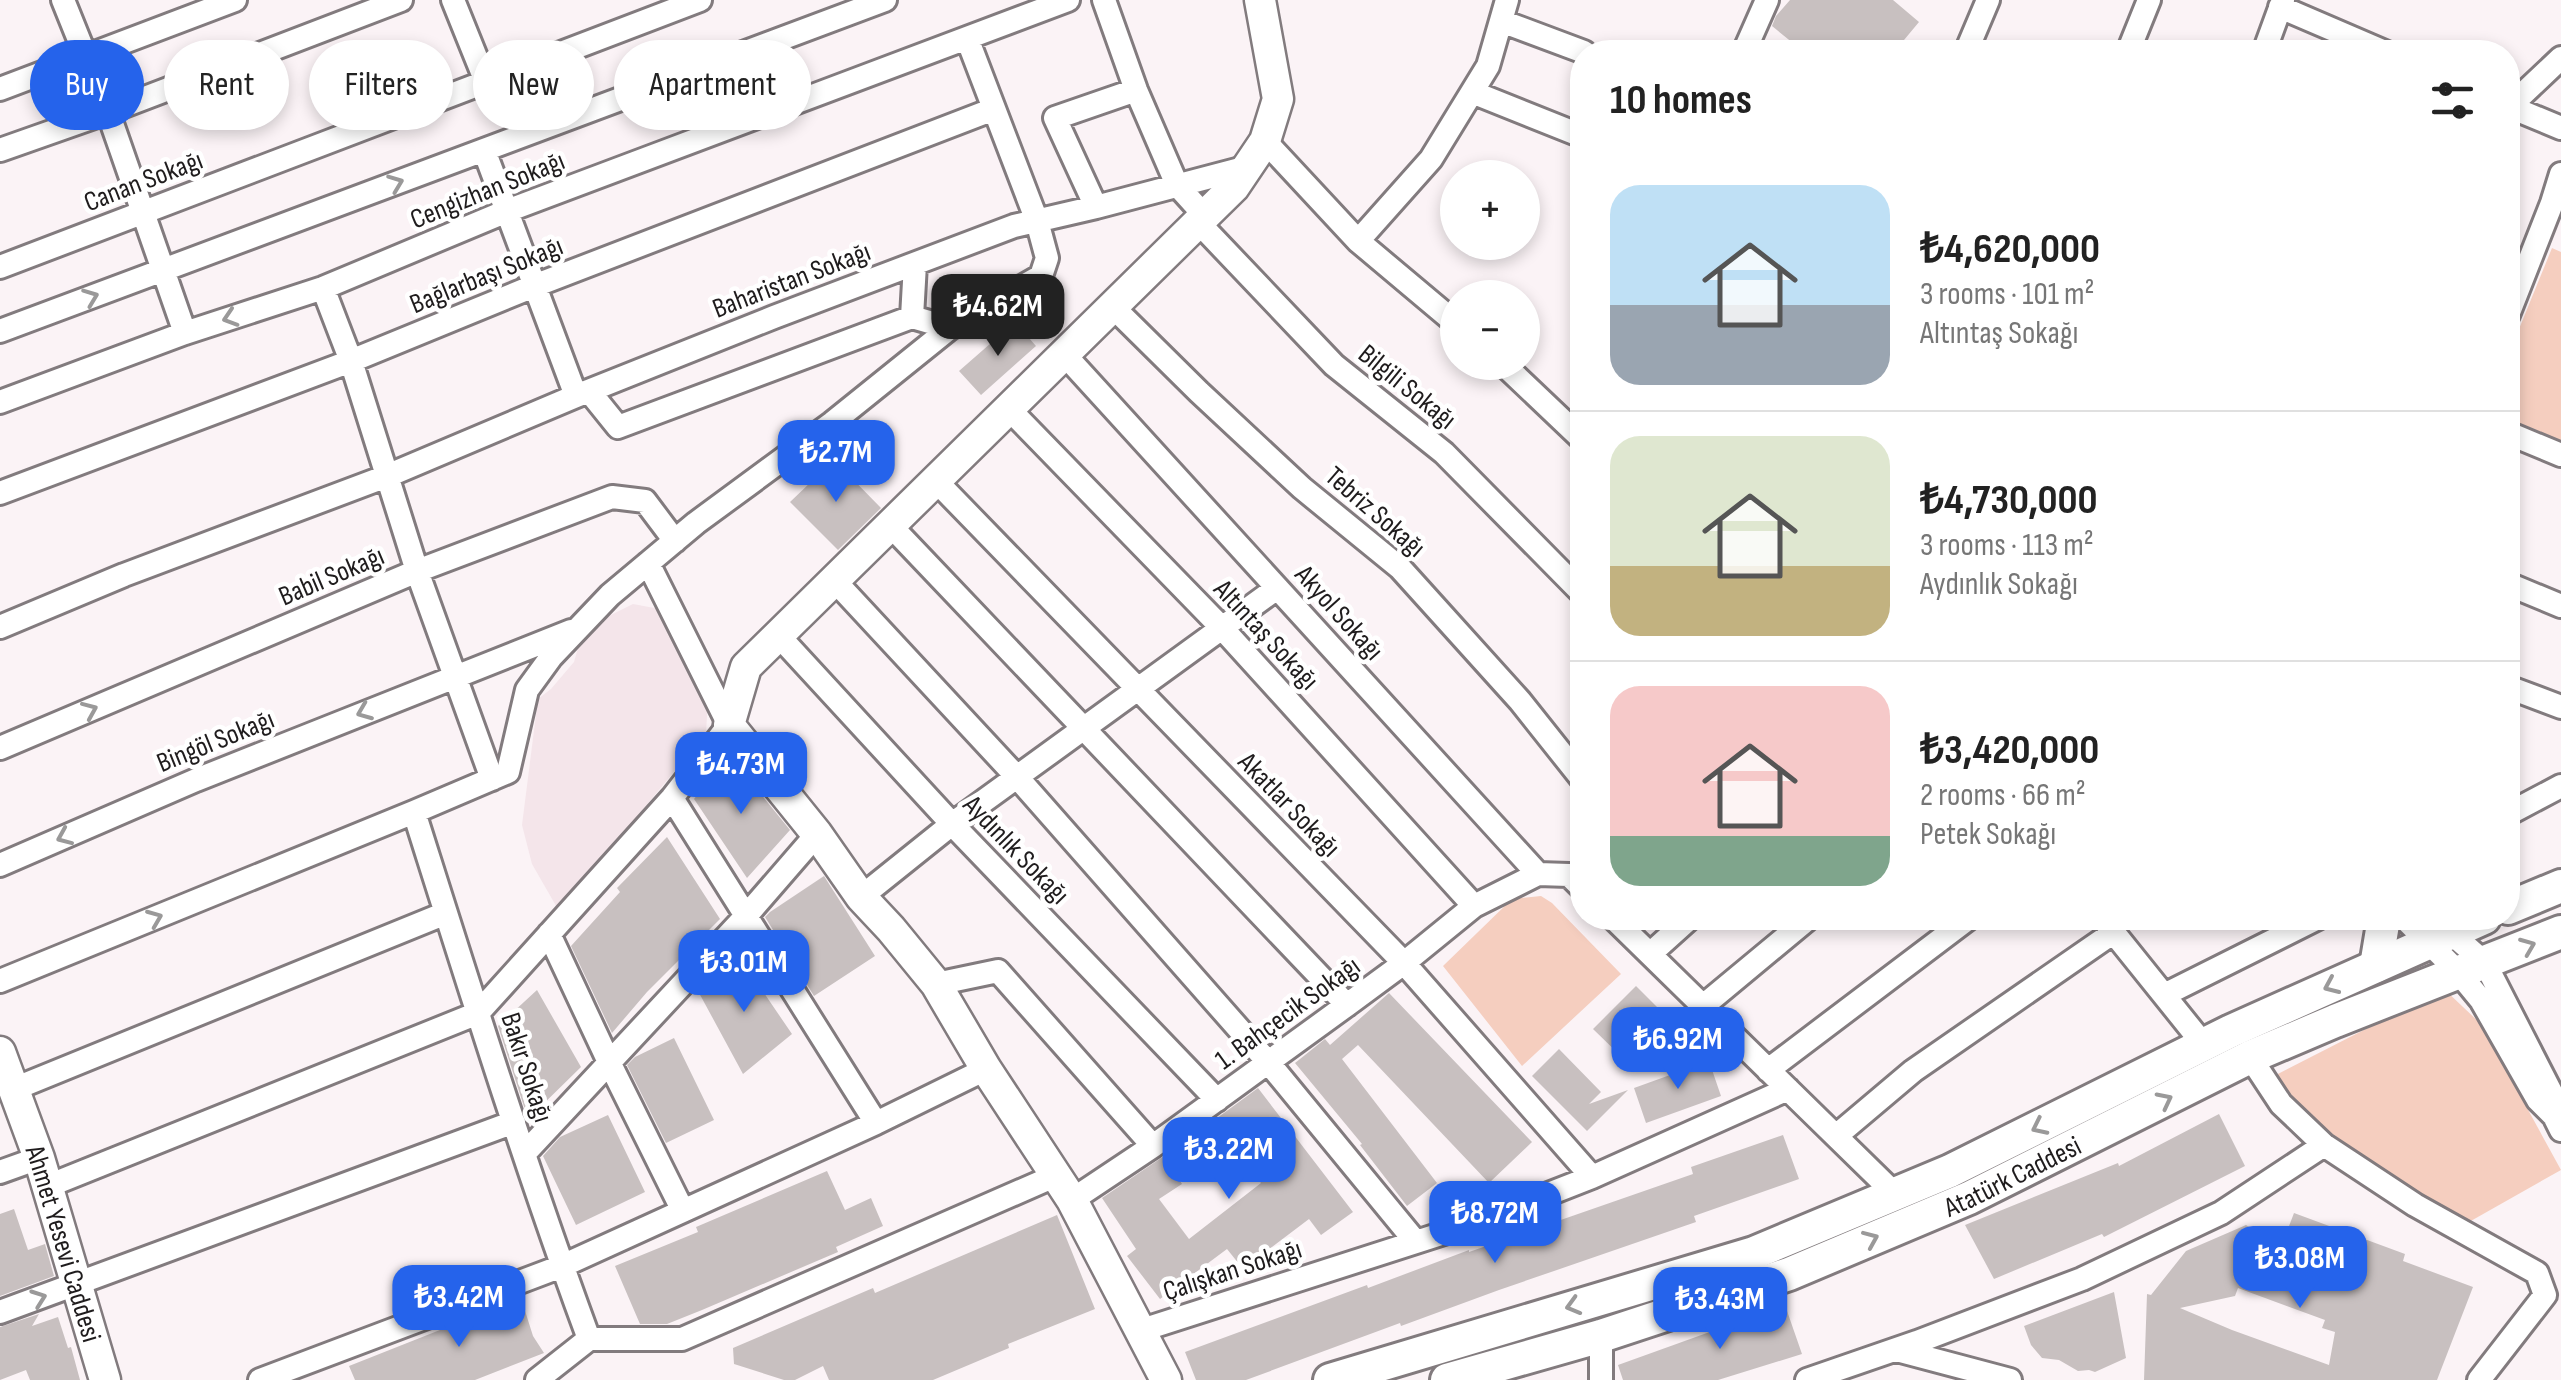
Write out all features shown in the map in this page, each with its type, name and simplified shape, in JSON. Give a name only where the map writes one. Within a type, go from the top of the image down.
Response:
[{"type":"main road","points":[[2520,903],[2561,886]]},
{"type":"main road","points":[[2376,966],[2382,930]]},
{"type":"main road","points":[[1330,1380],[1754,1253],[1950,1171],[2204,1045],[2376,966],[2438,930]]},
{"type":"main road","name":"Atatürk Caddesi","points":[[1447,1380],[1601,1336],[1789,1274],[1952,1206],[2250,1057],[2561,932]]},
{"type":"street","points":[[63,0],[80,40]]},
{"type":"street","points":[[131,40],[235,0]]},
{"type":"street","points":[[144,98],[401,0]]},
{"type":"street","points":[[454,0],[473,49]]},
{"type":"street","name":"Canan Sokağı","points":[[594,41],[700,0]]},
{"type":"street","points":[[0,331],[885,0]]},
{"type":"street","name":"Cengizhan Sokağı","points":[[0,402],[185,333],[323,288],[508,211],[1068,0]]},
{"type":"street","name":"Bilgili Sokağı","points":[[1104,0],[1136,90],[1177,186],[1202,219],[1334,366],[1444,453],[1570,581]]},
{"type":"street","points":[[0,1172],[44,1172],[478,1013],[672,798],[729,725],[746,667],[1234,186],[1256,154],[1278,99],[1260,0]]},
{"type":"street","points":[[1750,40],[1768,0]]},
{"type":"street","points":[[1971,40],[1988,0]]},
{"type":"street","points":[[2133,40],[2148,0]]},
{"type":"street","points":[[2268,40],[2282,3],[2360,40]]},
{"type":"street","points":[[1358,242],[1431,159],[1488,66],[1504,11],[1570,45]]},
{"type":"street","points":[[0,981],[508,772],[526,690],[551,656],[610,595],[950,328],[1041,276],[1047,258],[1037,221],[967,38]]},
{"type":"street","points":[[2520,96],[2561,58]]},
{"type":"street","points":[[0,89],[30,78]]},
{"type":"street","name":"Canan Sokağı","points":[[0,267],[473,87]]},
{"type":"street","points":[[1096,208],[1056,118],[1136,90]]},
{"type":"street","points":[[1472,92],[1570,131]]},
{"type":"street","name":"Bağlarbaşı Sokağı","points":[[0,493],[351,361],[534,286],[994,109]]},
{"type":"street","points":[[2520,112],[2561,128]]},
{"type":"street","points":[[0,150],[57,130]]},
{"type":"street","points":[[114,130],[185,333]]},
{"type":"street","points":[[484,150],[534,286],[582,393],[618,427],[912,316],[950,328]]},
{"type":"street","points":[[1256,154],[1440,310]]},
{"type":"street","name":"Baharistan Sokağı","points":[[0,627],[124,575],[386,476],[582,393],[1014,226],[1177,186],[1256,154]]},
{"type":"street","points":[[2520,288],[2556,205],[2561,174]]},
{"type":"street","points":[[912,316],[914,264]]},
{"type":"street","points":[[323,288],[351,361],[417,572],[492,779]]},
{"type":"street","name":"Tebriz Sokağı","points":[[1112,306],[1302,488],[1400,568],[1520,701],[1570,764]]},
{"type":"street","name":"Akyol Sokağı","points":[[1064,354],[1538,874]]},
{"type":"street","points":[[1520,380],[1570,427]]},
{"type":"street","name":"Altıntaş Sokağı","points":[[1008,409],[1222,628],[1474,906]]},
{"type":"street","points":[[2520,437],[2561,455]]},
{"type":"street","name":"Akatlar Sokağı","points":[[937,482],[1404,964],[1592,1177]]},
{"type":"street","name":"Babil Sokağı","points":[[0,748],[417,572],[612,497],[644,501],[675,541]]},
{"type":"street","points":[[890,525],[1347,1005]]},
{"type":"street","points":[[648,563],[729,725],[817,834],[861,898],[936,984],[986,1069],[1065,1187],[1166,1380]]},
{"type":"street","points":[[834,580],[1017,777],[1268,1062],[1414,1241]]},
{"type":"street","points":[[861,898],[952,824],[1278,588]]},
{"type":"street","points":[[2520,589],[2561,606]]},
{"type":"street","name":"Bingöl Sokağı","points":[[0,865],[196,780],[577,629]]},
{"type":"street","name":"Aydınlık Sokağı","points":[[778,635],[952,824],[1217,1100]]},
{"type":"street","points":[[2520,692],[2561,707]]},
{"type":"street","points":[[2520,808],[2561,786]]},
{"type":"street","points":[[672,798],[876,1123]]},
{"type":"street","name":"Bakır Sokağı","points":[[414,812],[524,1153],[589,1339]]},
{"type":"street","points":[[524,1153],[746,916],[817,834]]},
{"type":"street","points":[[1538,874],[1570,876]]},
{"type":"street","name":"1. Bahçecik Sokağı","points":[[589,1339],[682,1339],[1065,1187],[1154,1146],[1404,964],[1474,906],[1538,874]]},
{"type":"street","points":[[14,1089],[446,913]]},
{"type":"street","points":[[1625,930],[1895,1194]]},
{"type":"street","points":[[1650,954],[1677,930]]},
{"type":"street","points":[[1703,1006],[1795,930]]},
{"type":"street","points":[[1768,1070],[1953,930]]},
{"type":"street","points":[[1836,1136],[1913,1071],[2101,930]]},
{"type":"street","points":[[2112,930],[2204,1045]]},
{"type":"street","points":[[2164,995],[2294,930]]},
{"type":"street","points":[[2438,930],[2471,968],[2481,1000],[2538,1100],[2557,1123]]},
{"type":"street","points":[[550,934],[682,1211]]},
{"type":"street","points":[[936,984],[998,971],[1154,1146]]},
{"type":"street","name":"Ahmet Yesevi Caddesi","points":[[0,1052],[44,1172],[105,1380]]},
{"type":"street","points":[[2250,1057],[2281,1104],[2324,1144],[2415,1205],[2561,1283]]},
{"type":"street","points":[[260,1380],[562,1266],[986,1069]]},
{"type":"street","name":"Çalışkan Sokağı","points":[[1142,1330],[1472,1224],[1592,1177],[1788,1090]]},
{"type":"street","points":[[0,1312],[514,1122]]},
{"type":"street","points":[[1807,1380],[1850,1372],[1895,1350],[2082,1279],[2221,1213],[2324,1144]]},
{"type":"street","points":[[2479,1380],[2544,1295],[2536,1273]]},
{"type":"street","points":[[1601,1336],[1601,1380]]},
{"type":"street","points":[[537,1380],[589,1339]]},
{"type":"street","points":[[1895,1350],[2010,1380]]},
{"type":"shaded area","points":[[2552,248],[2561,252],[2561,445],[2520,429],[2520,327]]},
{"type":"shaded area","points":[[633,604],[665,610],[708,699],[706,733],[559,911],[532,864],[522,825],[538,699],[574,662],[578,648],[597,622]]},
{"type":"shaded area","points":[[1541,896],[1552,903],[1570,922],[1570,930],[1578,930],[1621,974],[1522,1066],[1443,966],[1512,899]]},
{"type":"shaded area","points":[[2444,989],[2481,1024],[2561,1170],[2469,1222],[2307,1131],[2272,1077]]},
{"type":"building","points":[[1790,0],[1893,0],[1919,22],[1904,40],[1789,40],[1772,26]]},
{"type":"building","points":[[1015,322],[1036,346],[981,395],[959,371]]},
{"type":"building","points":[[834,460],[881,508],[838,550],[790,502]]},
{"type":"building","points":[[730,756],[790,830],[747,878],[694,799]]},
{"type":"building","points":[[667,837],[720,919],[612,1033],[571,946],[620,892],[617,888]]},
{"type":"building","points":[[824,876],[875,956],[814,996],[765,917]]},
{"type":"building","points":[[738,955],[792,1034],[743,1074],[698,991]]},
{"type":"building","points":[[1636,986],[1671,1021],[1629,1064],[1593,1029]]},
{"type":"building","points":[[537,990],[581,1067],[528,1119],[498,1026]]},
{"type":"building","points":[[1389,993],[1532,1142],[1489,1183],[1358,1045],[1342,1059],[1437,1183],[1407,1206],[1295,1063],[1325,1039],[1330,1045]]},
{"type":"building","points":[[674,1038],[714,1120],[666,1143],[627,1065]]},
{"type":"building","points":[[1559,1049],[1601,1092],[1589,1104],[1628,1090],[1587,1131],[1532,1076]]},
{"type":"building","points":[[1709,1061],[1721,1096],[1646,1123],[1634,1088]]},
{"type":"building","points":[[1258,1088],[1353,1212],[1321,1235],[1309,1219],[1243,1269],[1227,1249],[1160,1299],[1127,1256],[1136,1249],[1102,1198],[1164,1156],[1182,1184],[1159,1199],[1189,1239],[1261,1183],[1213,1121]]},
{"type":"building","points":[[2219,1114],[2245,1166],[2104,1237],[2102,1234],[1994,1279],[1965,1225],[2118,1163],[2119,1166]]},
{"type":"building","points":[[608,1115],[645,1192],[576,1225],[543,1156],[560,1137]]},
{"type":"building","points":[[1783,1135],[1799,1179],[1694,1216],[1696,1222],[1246,1380],[1196,1380],[1185,1352],[1367,1285],[1368,1288],[1693,1174],[1691,1167]]},
{"type":"building","points":[[827,1171],[845,1210],[871,1198],[883,1226],[836,1247],[838,1252],[702,1310],[667,1324],[640,1324],[615,1266]]},
{"type":"building","points":[[14,1209],[28,1250],[45,1244],[54,1276],[0,1296],[0,1214]]},
{"type":"building","points":[[2294,1213],[2405,1254],[2403,1261],[2473,1287],[2437,1380],[2144,1380],[2147,1294],[2151,1295],[2186,1251],[2246,1225],[2281,1247]],"holes":[[[2238,1288],[2325,1320],[2322,1328],[2335,1332],[2329,1365],[2180,1308],[2235,1296]]]},
{"type":"building","points":[[1057,1215],[1095,1309],[933,1380],[829,1380],[823,1366],[795,1380],[784,1380],[734,1364],[733,1348],[873,1288],[875,1293]]},
{"type":"building","points":[[2114,1292],[2126,1358],[2095,1372],[2078,1371],[2059,1360],[2042,1358],[2031,1345],[2024,1326]]},
{"type":"building","points":[[521,1298],[533,1336],[544,1353],[475,1380],[355,1380],[349,1366]]},
{"type":"building","points":[[1786,1308],[1802,1354],[1718,1380],[1623,1380],[1618,1365]]},
{"type":"building","points":[[39,1314],[32,1326],[58,1317],[80,1380],[30,1380],[26,1370],[0,1380],[0,1327]]}]
